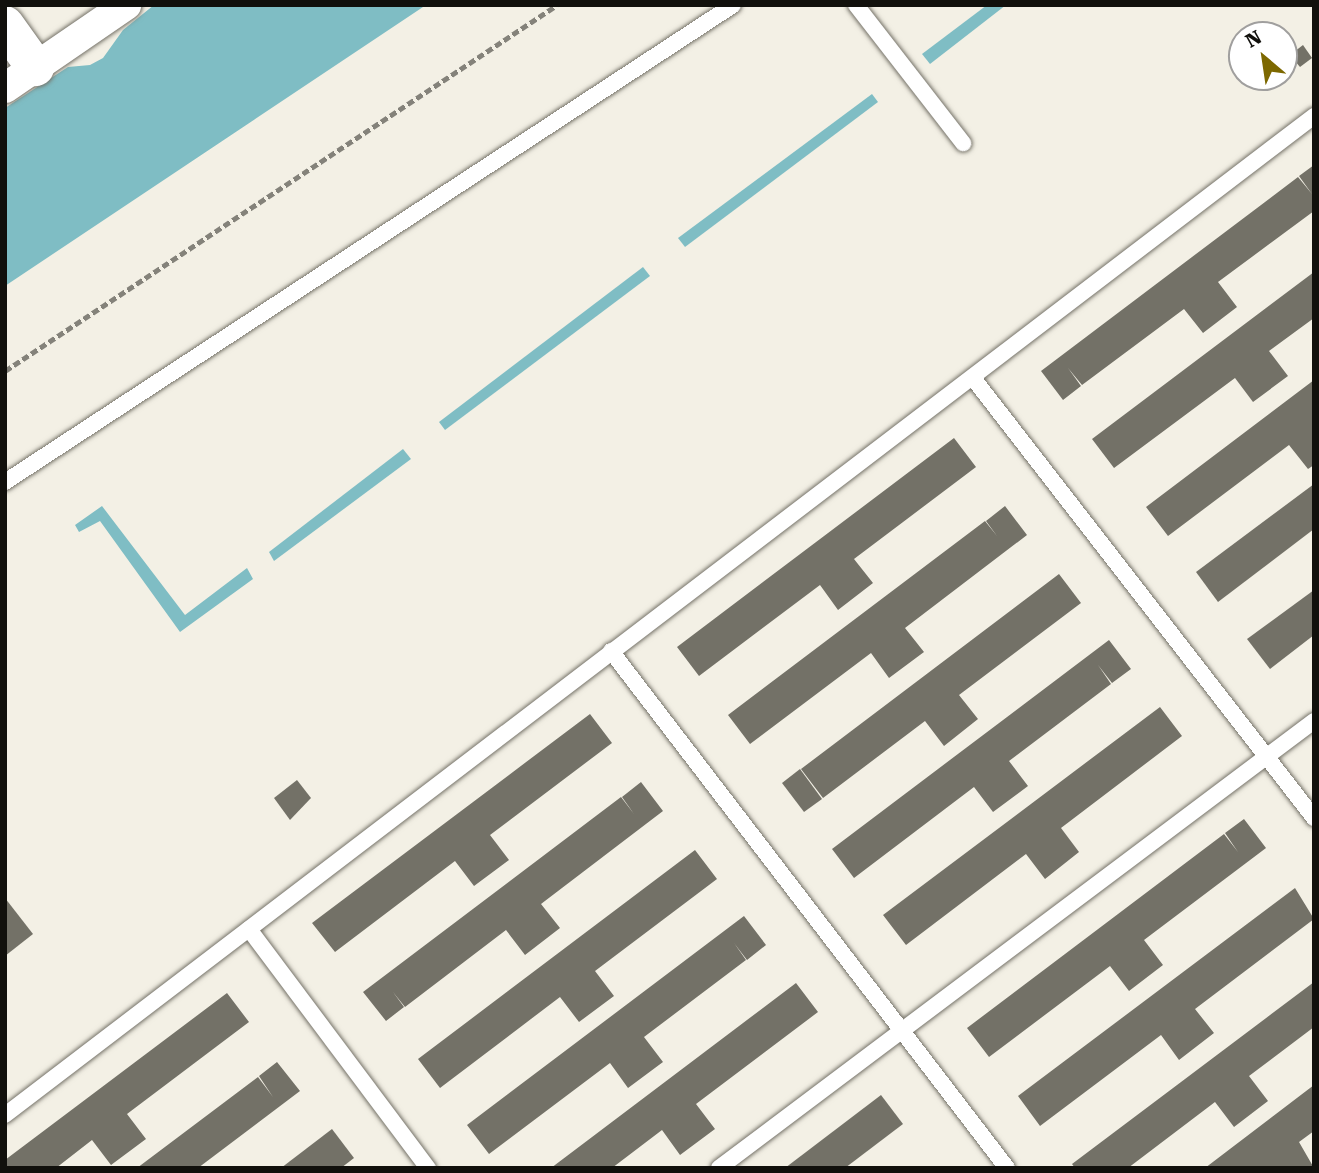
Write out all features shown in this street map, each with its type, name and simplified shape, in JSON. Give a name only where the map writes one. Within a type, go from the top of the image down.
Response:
[{"type":"street","points":[[5,25],[20,78],[126,5]]},
{"type":"lane","points":[[5,482],[733,5]]},
{"type":"lane","points":[[856,5],[963,143]]},
{"type":"lane","points":[[5,1115],[1314,116]]},
{"type":"lane","points":[[973,378],[1314,818]]},
{"type":"lane","points":[[611,652],[904,1030],[1007,1168]]},
{"type":"lane","points":[[719,1168],[1314,720]]},
{"type":"lane","points":[[249,929],[428,1168]]},
{"type":"path","points":[[5,371],[557,5]]},
{"type":"water","points":[[154,5],[426,5],[5,286],[5,108],[68,67],[90,65],[103,58],[123,30]]},
{"type":"water","points":[[987,5],[1006,5],[930,64],[922,54]]},
{"type":"water","points":[[872,94],[878,102],[685,247],[678,238]]},
{"type":"water","points":[[643,267],[650,276],[445,430],[439,422]]},
{"type":"water","points":[[403,449],[411,459],[274,561],[269,552]]},
{"type":"water","points":[[102,506],[185,615],[247,568],[253,579],[180,632],[100,521],[79,532],[75,525]]},
{"type":"building","points":[[1303,45],[1312,58],[1300,67],[1298,65],[1298,49]]},
{"type":"building","points":[[1314,165],[1314,211],[1218,282],[1237,307],[1203,333],[1184,309],[1082,385],[1068,368],[1081,386],[1063,400],[1041,371],[1298,177],[1312,194],[1299,176]]},
{"type":"building","points":[[1314,272],[1314,318],[1269,351],[1288,376],[1253,402],[1235,378],[1114,468],[1092,439]]},
{"type":"building","points":[[1314,380],[1314,465],[1308,469],[1289,445],[1168,536],[1146,507]]},
{"type":"building","points":[[954,438],[976,467],[854,559],[873,583],[838,610],[820,585],[699,676],[677,647]]},
{"type":"building","points":[[1314,484],[1314,529],[1218,602],[1196,572]]},
{"type":"building","points":[[1005,506],[1027,535],[905,628],[924,652],[889,678],[871,653],[750,744],[728,715],[985,521],[997,536],[986,521]]},
{"type":"building","points":[[1059,574],[1081,603],[959,695],[978,719],[944,746],[925,721],[823,798],[801,769]]},
{"type":"building","points":[[1314,590],[1314,635],[1270,669],[1247,639]]},
{"type":"building","points":[[1109,640],[1131,669],[1112,683],[1098,665],[1111,684],[1009,761],[1028,786],[993,812],[974,787],[854,878],[832,849]]},
{"type":"building","points":[[1160,707],[1182,736],[1061,828],[1079,852],[1045,879],[1026,854],[906,945],[883,915]]},
{"type":"building","points":[[590,714],[612,743],[490,835],[509,860],[474,886],[455,861],[335,952],[312,923]]},
{"type":"building","points":[[800,769],[822,799],[804,812],[782,783]]},
{"type":"building","points":[[297,780],[311,798],[290,820],[274,798]]},
{"type":"building","points":[[641,782],[663,811],[541,904],[560,928],[525,955],[506,930],[405,1007],[393,992],[404,1007],[386,1021],[363,992],[621,797],[634,814],[622,797]]},
{"type":"building","points":[[1244,819],[1266,848],[1144,940],[1163,965],[1129,991],[1110,966],[989,1057],[967,1028],[1224,834],[1238,852],[1225,833]]},
{"type":"building","points":[[695,850],[717,879],[595,971],[614,996],[579,1022],[560,997],[440,1088],[418,1059]]},
{"type":"building","points":[[1295,888],[1314,919],[1195,1009],[1214,1033],[1179,1060],[1161,1035],[1040,1126],[1018,1096]]},
{"type":"building","points":[[5,898],[33,934],[5,956]]},
{"type":"building","points":[[744,916],[766,945],[747,960],[734,943],[746,960],[644,1037],[663,1062],[628,1088],[610,1063],[489,1154],[467,1125]]},
{"type":"building","points":[[1314,982],[1314,1027],[1249,1076],[1268,1101],[1234,1127],[1215,1102],[1128,1168],[1075,1168],[1072,1164]]},
{"type":"building","points":[[796,983],[818,1012],[696,1104],[715,1129],[680,1155],[662,1130],[612,1168],[551,1168]]},
{"type":"building","points":[[227,993],[249,1022],[127,1114],[146,1139],[111,1165],[92,1140],[56,1168],[5,1168],[5,1160]]},
{"type":"building","points":[[277,1062],[300,1091],[198,1168],[137,1168],[258,1077],[273,1097],[259,1076]]},
{"type":"building","points":[[1314,1085],[1314,1131],[1299,1142],[1314,1168],[1205,1168]]},
{"type":"building","points":[[881,1095],[903,1124],[845,1168],[785,1168]]},
{"type":"building","points":[[332,1129],[354,1158],[341,1168],[281,1168]]}]
